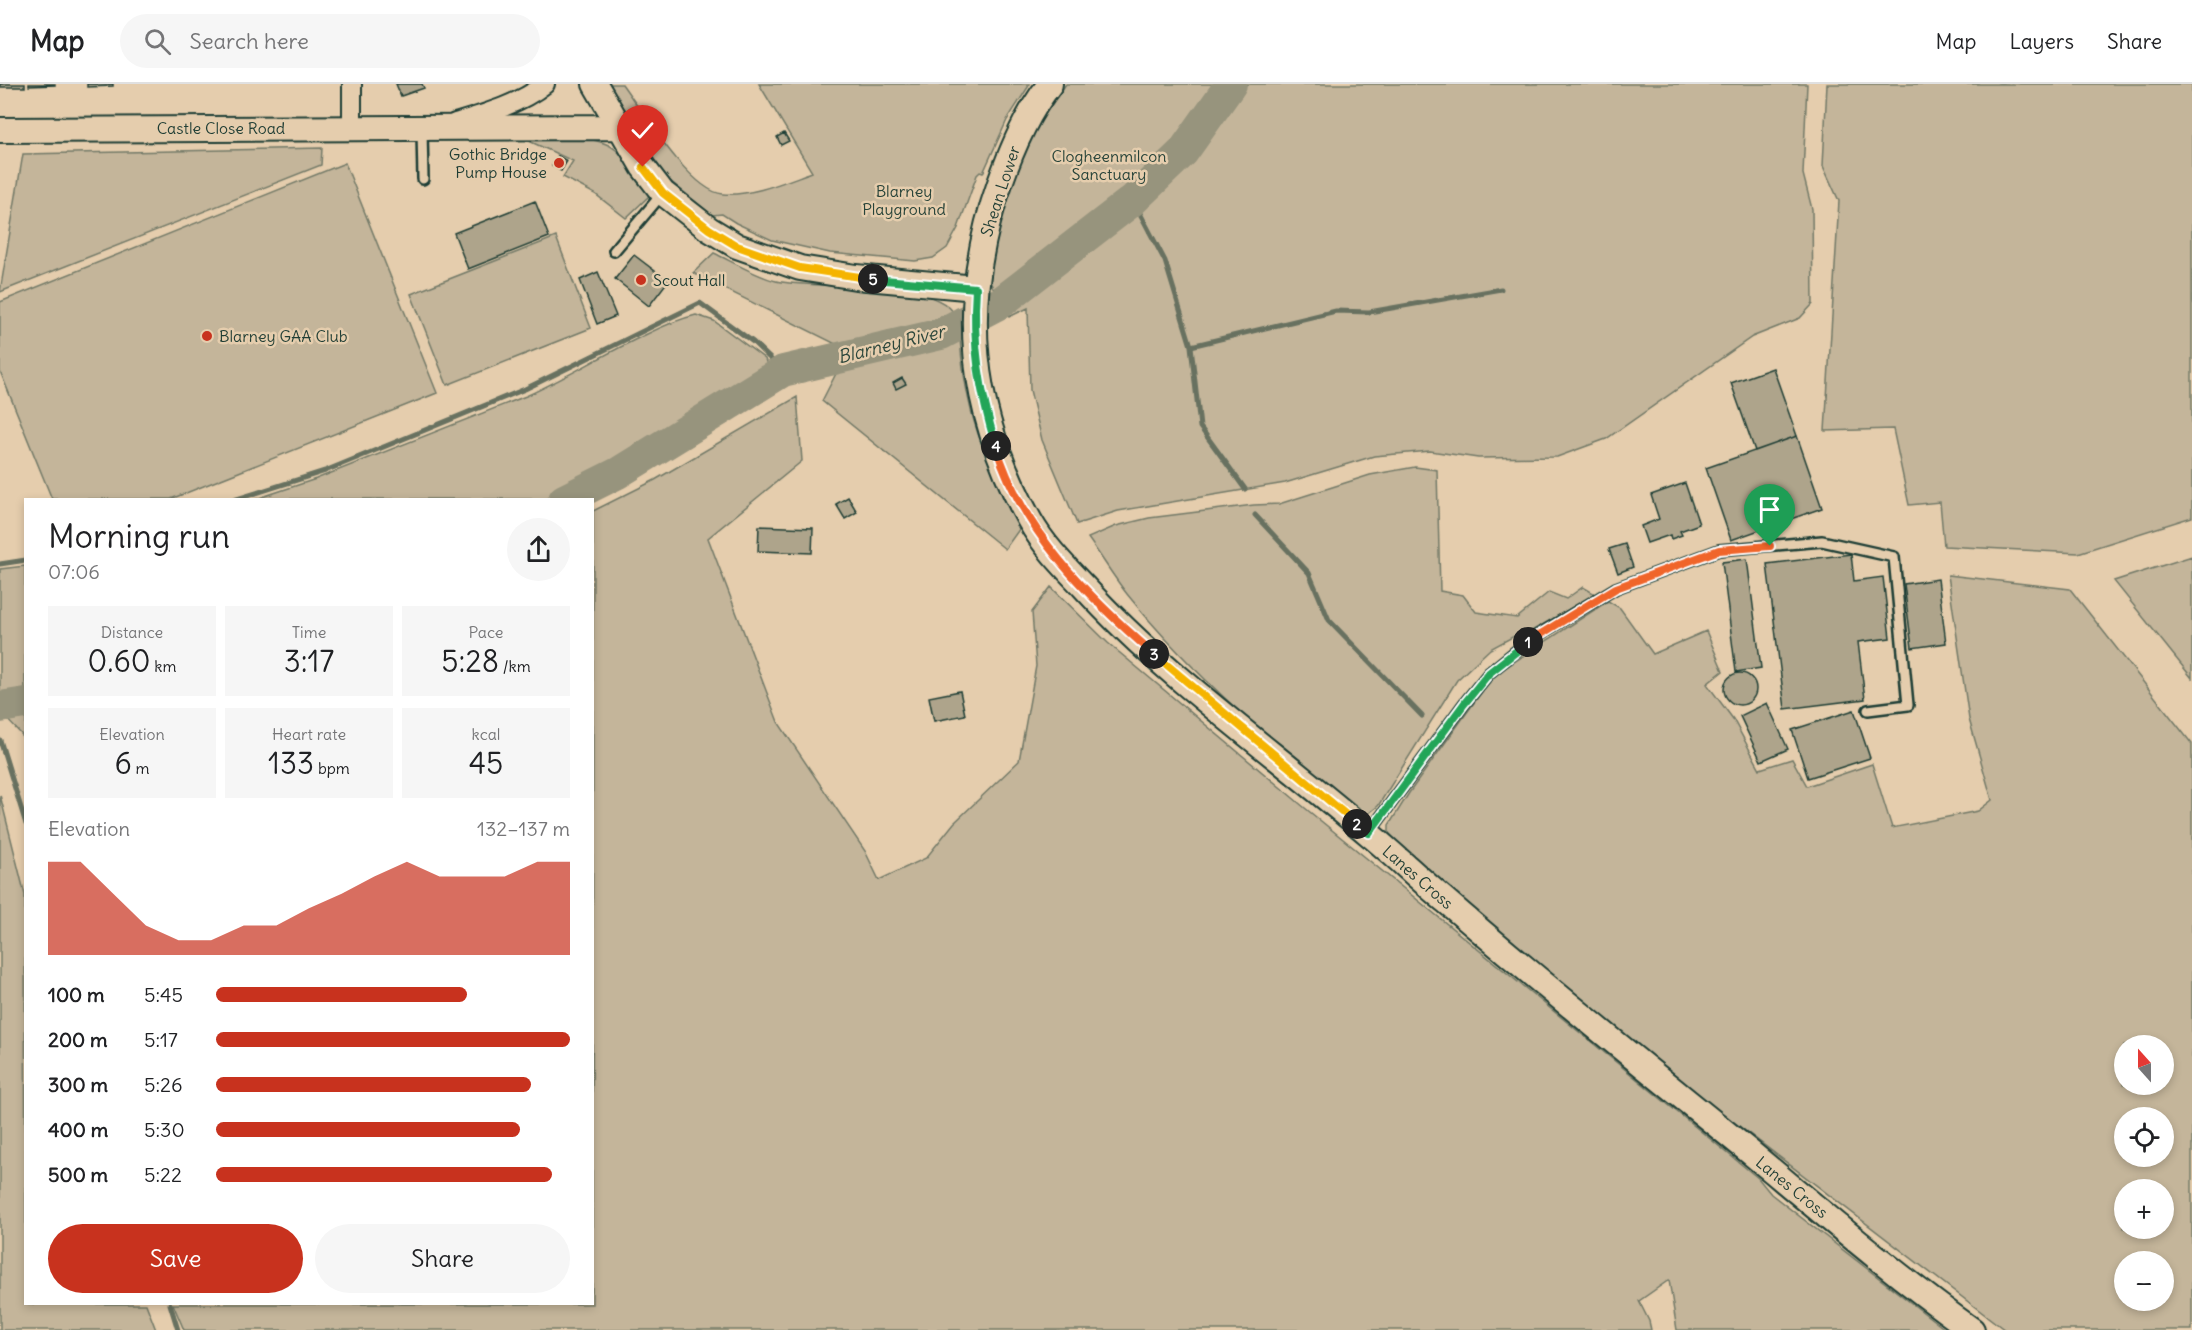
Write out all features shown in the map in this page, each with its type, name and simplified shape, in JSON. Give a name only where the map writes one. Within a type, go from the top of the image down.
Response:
[{"type":"street","points":[[352,84],[352,128]]},
{"type":"street","name":"Castle Close Road","points":[[432,127],[497,110],[545,84]]},
{"type":"street","points":[[595,84],[643,167],[663,193],[709,229],[737,246],[800,268],[856,277],[936,284],[975,297]]},
{"type":"street","name":"Shean Lower","points":[[975,297],[981,252],[993,202],[1010,153],[1036,102],[1050,84]]},
{"type":"street","name":"Castle Close Road","points":[[0,130],[619,127]]},
{"type":"street","points":[[936,284],[954,278],[973,267],[981,252]]},
{"type":"street","name":"Lanes Cross","points":[[975,297],[975,348],[984,407],[1003,469],[1033,526],[1054,554],[1115,621],[1612,1040],[1883,1261],[1972,1330]]},
{"type":"lane","points":[[423,179],[432,127]]},
{"type":"lane","points":[[614,251],[663,193]]},
{"type":"lane","points":[[1369,833],[1464,704],[1489,673],[1505,660],[1530,640],[1616,588],[1719,550],[1822,541],[1894,557],[1908,705],[1868,710]]},
{"type":"green space","name":"Blarney Playground","points":[[608,84],[622,84],[654,130],[696,180],[710,190],[723,194],[734,194],[768,188],[812,172],[759,84],[1030,84],[1007,120],[983,173],[980,172],[977,175],[958,228],[947,248],[933,258],[915,261],[830,253],[772,240],[722,214],[712,215],[669,180],[643,144]]},
{"type":"green space","name":"Clogheenmilcon Sanctuary","points":[[1066,84],[1807,84],[1803,174],[1812,209],[1813,304],[1800,318],[1752,337],[1606,439],[1557,457],[1478,458],[1430,451],[1374,456],[1285,483],[1118,511],[1077,524],[1042,440],[1030,390],[1028,308],[1009,317],[988,278],[1001,205],[1027,140]]},
{"type":"green space","points":[[1827,84],[2192,84],[2192,517],[2078,553],[1944,546],[1940,502],[1909,505],[1893,429],[1825,431],[1839,201],[1823,166]]},
{"type":"green space","points":[[538,138],[579,138],[609,145],[626,160],[649,196],[626,218],[595,194],[563,177],[573,161],[529,141]]},
{"type":"green space","points":[[322,148],[321,165],[0,292],[23,154]]},
{"type":"green space","name":"Blarney GAA Club","points":[[345,163],[437,393],[174,498],[52,498],[0,371],[0,302]]},
{"type":"green space","points":[[556,237],[591,328],[447,385],[411,294]]},
{"type":"green space","points":[[714,253],[776,281],[901,290],[925,295],[944,303],[957,320],[967,392],[980,440],[1020,528],[1005,549],[822,401],[848,350],[693,273]]},
{"type":"green space","points":[[696,315],[714,321],[765,359],[769,371],[759,380],[620,462],[548,498],[259,498],[316,479],[526,396],[677,321]]},
{"type":"green space","points":[[797,397],[802,461],[708,538],[778,722],[865,851],[879,880],[926,858],[954,823],[1019,761],[1036,666],[1032,612],[1051,587],[1108,643],[1305,808],[1758,1178],[1771,1194],[1946,1330],[1677,1330],[1669,1280],[1639,1301],[1651,1330],[184,1330],[173,1305],[594,1305],[594,510],[655,480]]},
{"type":"green space","points":[[1415,467],[1437,470],[1440,591],[1463,595],[1476,612],[1517,618],[1549,592],[1566,599],[1583,587],[1595,594],[1518,639],[1516,635],[1490,649],[1457,680],[1378,806],[1368,814],[1360,813],[1267,737],[1180,654],[1127,594],[1088,538],[1116,526],[1149,518],[1279,504],[1370,475]]},
{"type":"green space","points":[[2192,556],[2192,678],[2114,581]]},
{"type":"green space","points":[[24,566],[24,693],[0,695],[0,569]]},
{"type":"green space","points":[[1948,575],[2070,589],[2192,744],[2192,1330],[2005,1330],[1631,1043],[1405,850],[1389,833],[1389,825],[1409,793],[1494,675],[1608,601],[1620,608],[1653,654],[1706,631],[1723,671],[1707,684],[1733,719],[1760,769],[1792,759],[1807,786],[1872,764],[1892,828],[1978,811],[1992,800],[1969,719]]},
{"type":"green space","points":[[24,714],[24,746],[22,735],[3,715]]},
{"type":"green space","points":[[0,795],[24,891],[24,1305],[146,1305],[156,1330],[0,1330]]},
{"type":"building","points":[[0,84],[25,84],[25,87],[0,87]]},
{"type":"building","points":[[29,84],[55,84],[55,85],[29,86]]},
{"type":"building","points":[[87,84],[113,84],[113,86],[87,87]]},
{"type":"building","points":[[396,84],[422,84],[424,88],[401,96]]},
{"type":"building","points":[[784,133],[789,141],[781,145],[777,137]]},
{"type":"building","name":"Gothic Bridge Pump House","points":[[558,156],[567,161],[561,171],[552,166]]},
{"type":"building","points":[[535,201],[549,237],[468,269],[454,233]]},
{"type":"building","name":"Scout Hall","points":[[634,255],[668,281],[649,306],[615,279]]},
{"type":"building","points":[[598,272],[616,316],[597,324],[580,280]]},
{"type":"building","points":[[1773,368],[1797,436],[1755,451],[1731,383]]},
{"type":"building","points":[[902,378],[906,384],[896,389],[893,383]]},
{"type":"building","points":[[1797,436],[1822,508],[1731,540],[1706,468]]},
{"type":"building","points":[[1685,483],[1699,524],[1680,531],[1682,535],[1671,539],[1670,535],[1647,543],[1641,526],[1659,519],[1651,495]]},
{"type":"building","points":[[848,497],[857,512],[845,519],[836,504]]},
{"type":"building","points":[[759,526],[813,528],[812,553],[758,551]]},
{"type":"building","points":[[1625,544],[1633,567],[1618,573],[1609,549]]},
{"type":"building","points":[[1851,554],[1854,581],[1883,577],[1890,638],[1858,642],[1865,699],[1785,709],[1767,564]]},
{"type":"building","points":[[1747,559],[1761,668],[1736,672],[1722,562]]},
{"type":"building","points":[[1938,579],[1946,643],[1912,648],[1904,584]]},
{"type":"building","points":[[1740,673],[1751,678],[1756,689],[1751,700],[1740,705],[1729,700],[1724,689],[1729,678]]},
{"type":"building","points":[[960,691],[965,715],[934,721],[929,697]]},
{"type":"building","points":[[1767,703],[1788,749],[1761,761],[1740,716]]},
{"type":"building","points":[[1854,710],[1870,758],[1808,778],[1792,730]]},
{"type":"waterway","name":"Blarney River","points":[[568,498],[618,473],[783,371],[941,334],[1000,303],[1133,200],[1183,152],[1231,84]]},
{"type":"waterway","points":[[1133,200],[1165,261],[1191,346],[1200,427],[1245,489]]},
{"type":"waterway","points":[[1191,346],[1336,311],[1369,312],[1501,289]]},
{"type":"waterway","points":[[240,498],[325,471],[525,389],[700,303],[753,342],[783,371]]},
{"type":"waterway","points":[[1255,515],[1309,573],[1329,620],[1422,716]]},
{"type":"waterway","points":[[0,564],[24,560]]},
{"type":"waterway","name":"Blarney River","points":[[0,707],[24,703]]},
{"type":"waterway","points":[[0,740],[24,818]]},
{"type":"waterway","points":[[170,1305],[178,1330]]},
{"type":"place","name":"Gothic Bridge Pump House","points":[[559,163]]},
{"type":"place","name":"Scout Hall","points":[[641,280]]},
{"type":"place","name":"Blarney GAA Club","points":[[207,336]]},
{"type":"route","points":[[643,167],[663,193],[709,229],[737,246],[800,268],[856,277],[976,288],[975,348],[984,407],[1003,469],[1033,526],[1054,554],[1115,621],[1202,696],[1369,833],[1489,673],[1530,640],[1616,588],[1719,550],[1770,546]]}]
